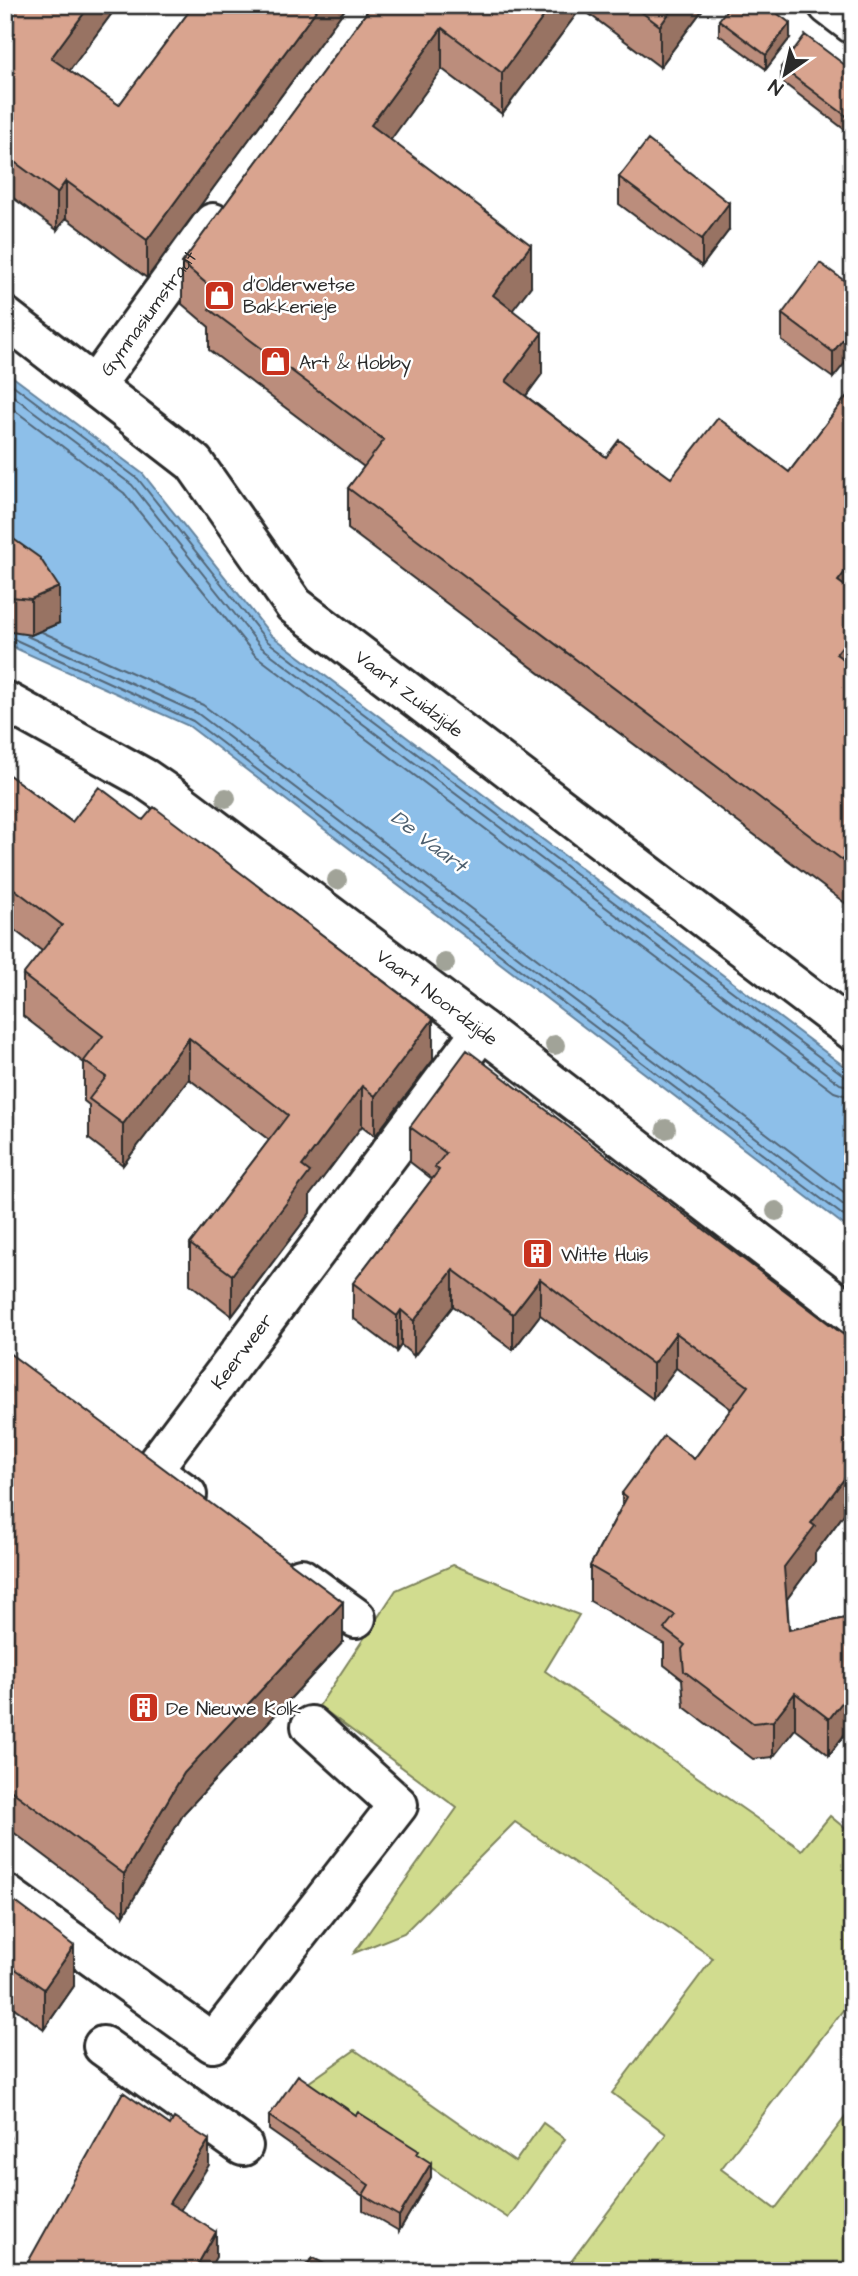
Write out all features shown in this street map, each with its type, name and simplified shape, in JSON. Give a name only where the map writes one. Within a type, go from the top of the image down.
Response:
[{"type":"street","points":[[828,5],[853,24]]},
{"type":"street","name":"Gymnasiumstraat","points":[[96,384],[233,196]]},
{"type":"street","name":"Vaart Zuidzijde","points":[[5,317],[96,384],[194,463],[294,605],[853,1031]]},
{"type":"street","name":"Vaart Noordzijde","points":[[5,701],[144,778],[176,800],[482,1030],[853,1315]]},
{"type":"street","name":"Keerweer","points":[[220,1519],[152,1470],[482,1030]]},
{"type":"street","points":[[276,1560],[356,1618]]},
{"type":"street","points":[[5,1895],[213,2043],[398,1804],[311,1726]]},
{"type":"street","points":[[103,2046],[243,2146]]},
{"type":"green space","points":[[453,1565],[579,1615],[545,1671],[802,1850],[830,1816],[853,1835],[853,1997],[721,2169],[775,2209],[853,2107],[853,2271],[564,2271],[666,2134],[612,2093],[713,1958],[515,1822],[404,1933],[354,1953],[457,1808],[319,1706],[396,1590]]},
{"type":"green space","points":[[355,2050],[515,2162],[543,2123],[565,2139],[508,2218],[421,2161],[298,2090]]},
{"type":"water","name":"De Vaart","points":[[5,371],[143,474],[271,635],[853,1073],[853,1232],[189,726],[17,649],[5,640]]},
{"type":"building","points":[[5,5],[90,5],[51,58],[119,105],[194,5],[320,5],[147,240],[66,181],[57,193],[5,155]]},
{"type":"building","points":[[372,5],[552,5],[502,73],[442,28],[371,125],[531,245],[493,295],[542,333],[506,381],[606,457],[619,440],[671,478],[718,418],[789,472],[853,388],[853,561],[838,581],[853,592],[853,632],[836,654],[853,666],[853,868],[348,488],[384,440],[209,309],[220,295],[182,263]]},
{"type":"building","points":[[632,5],[675,5],[660,26]]},
{"type":"building","points":[[730,5],[766,5],[790,23],[766,55],[719,20]]},
{"type":"building","points":[[805,35],[853,71],[853,121],[781,67]]},
{"type":"building","points":[[648,140],[729,203],[702,239],[619,177]]},
{"type":"building","points":[[820,263],[853,287],[853,326],[833,352],[782,314]]},
{"type":"building","points":[[5,533],[40,558],[59,587],[31,599],[11,597],[5,592]]},
{"type":"building","points":[[5,772],[72,822],[99,787],[143,820],[154,807],[433,1019],[375,1096],[362,1086],[302,1166],[310,1172],[232,1275],[190,1244],[288,1115],[189,1038],[123,1124],[89,1099],[106,1077],[84,1061],[103,1036],[23,975],[62,925],[5,882]]},
{"type":"building","points":[[467,1050],[853,1342],[853,1467],[811,1523],[815,1526],[784,1567],[789,1630],[850,1617],[853,1614],[853,1688],[829,1719],[795,1693],[773,1721],[753,1723],[684,1671],[682,1649],[685,1645],[664,1629],[675,1615],[590,1566],[627,1497],[622,1493],[664,1436],[694,1459],[748,1386],[676,1333],[653,1364],[540,1279],[513,1314],[453,1270],[414,1321],[401,1310],[397,1316],[353,1283],[439,1170],[435,1167],[446,1153],[410,1127]]},
{"type":"building","name":"De Nieuwe Kolk","points":[[5,1350],[343,1602],[184,1773],[124,1874],[5,1786]]},
{"type":"building","points":[[5,1894],[74,1946],[44,1989],[14,1968],[5,1978]]},
{"type":"building","points":[[298,2075],[356,2115],[358,2112],[419,2151],[417,2154],[431,2163],[399,2216],[363,2195],[369,2185],[269,2116]]},
{"type":"building","points":[[123,2092],[170,2125],[174,2118],[209,2140],[169,2203],[216,2232],[194,2271],[23,2271]]},
{"type":"building","points":[[313,2258],[338,2271],[300,2271]]},
{"type":"place","name":"d'Olderwetse Bakkerieje","points":[[220,295]]},
{"type":"place","name":"Art & Hobby","points":[[276,362]]},
{"type":"place","name":"Witte Huis","points":[[538,1254]]},
{"type":"place","name":"De Nieuwe Kolk","points":[[143,1708]]}]
